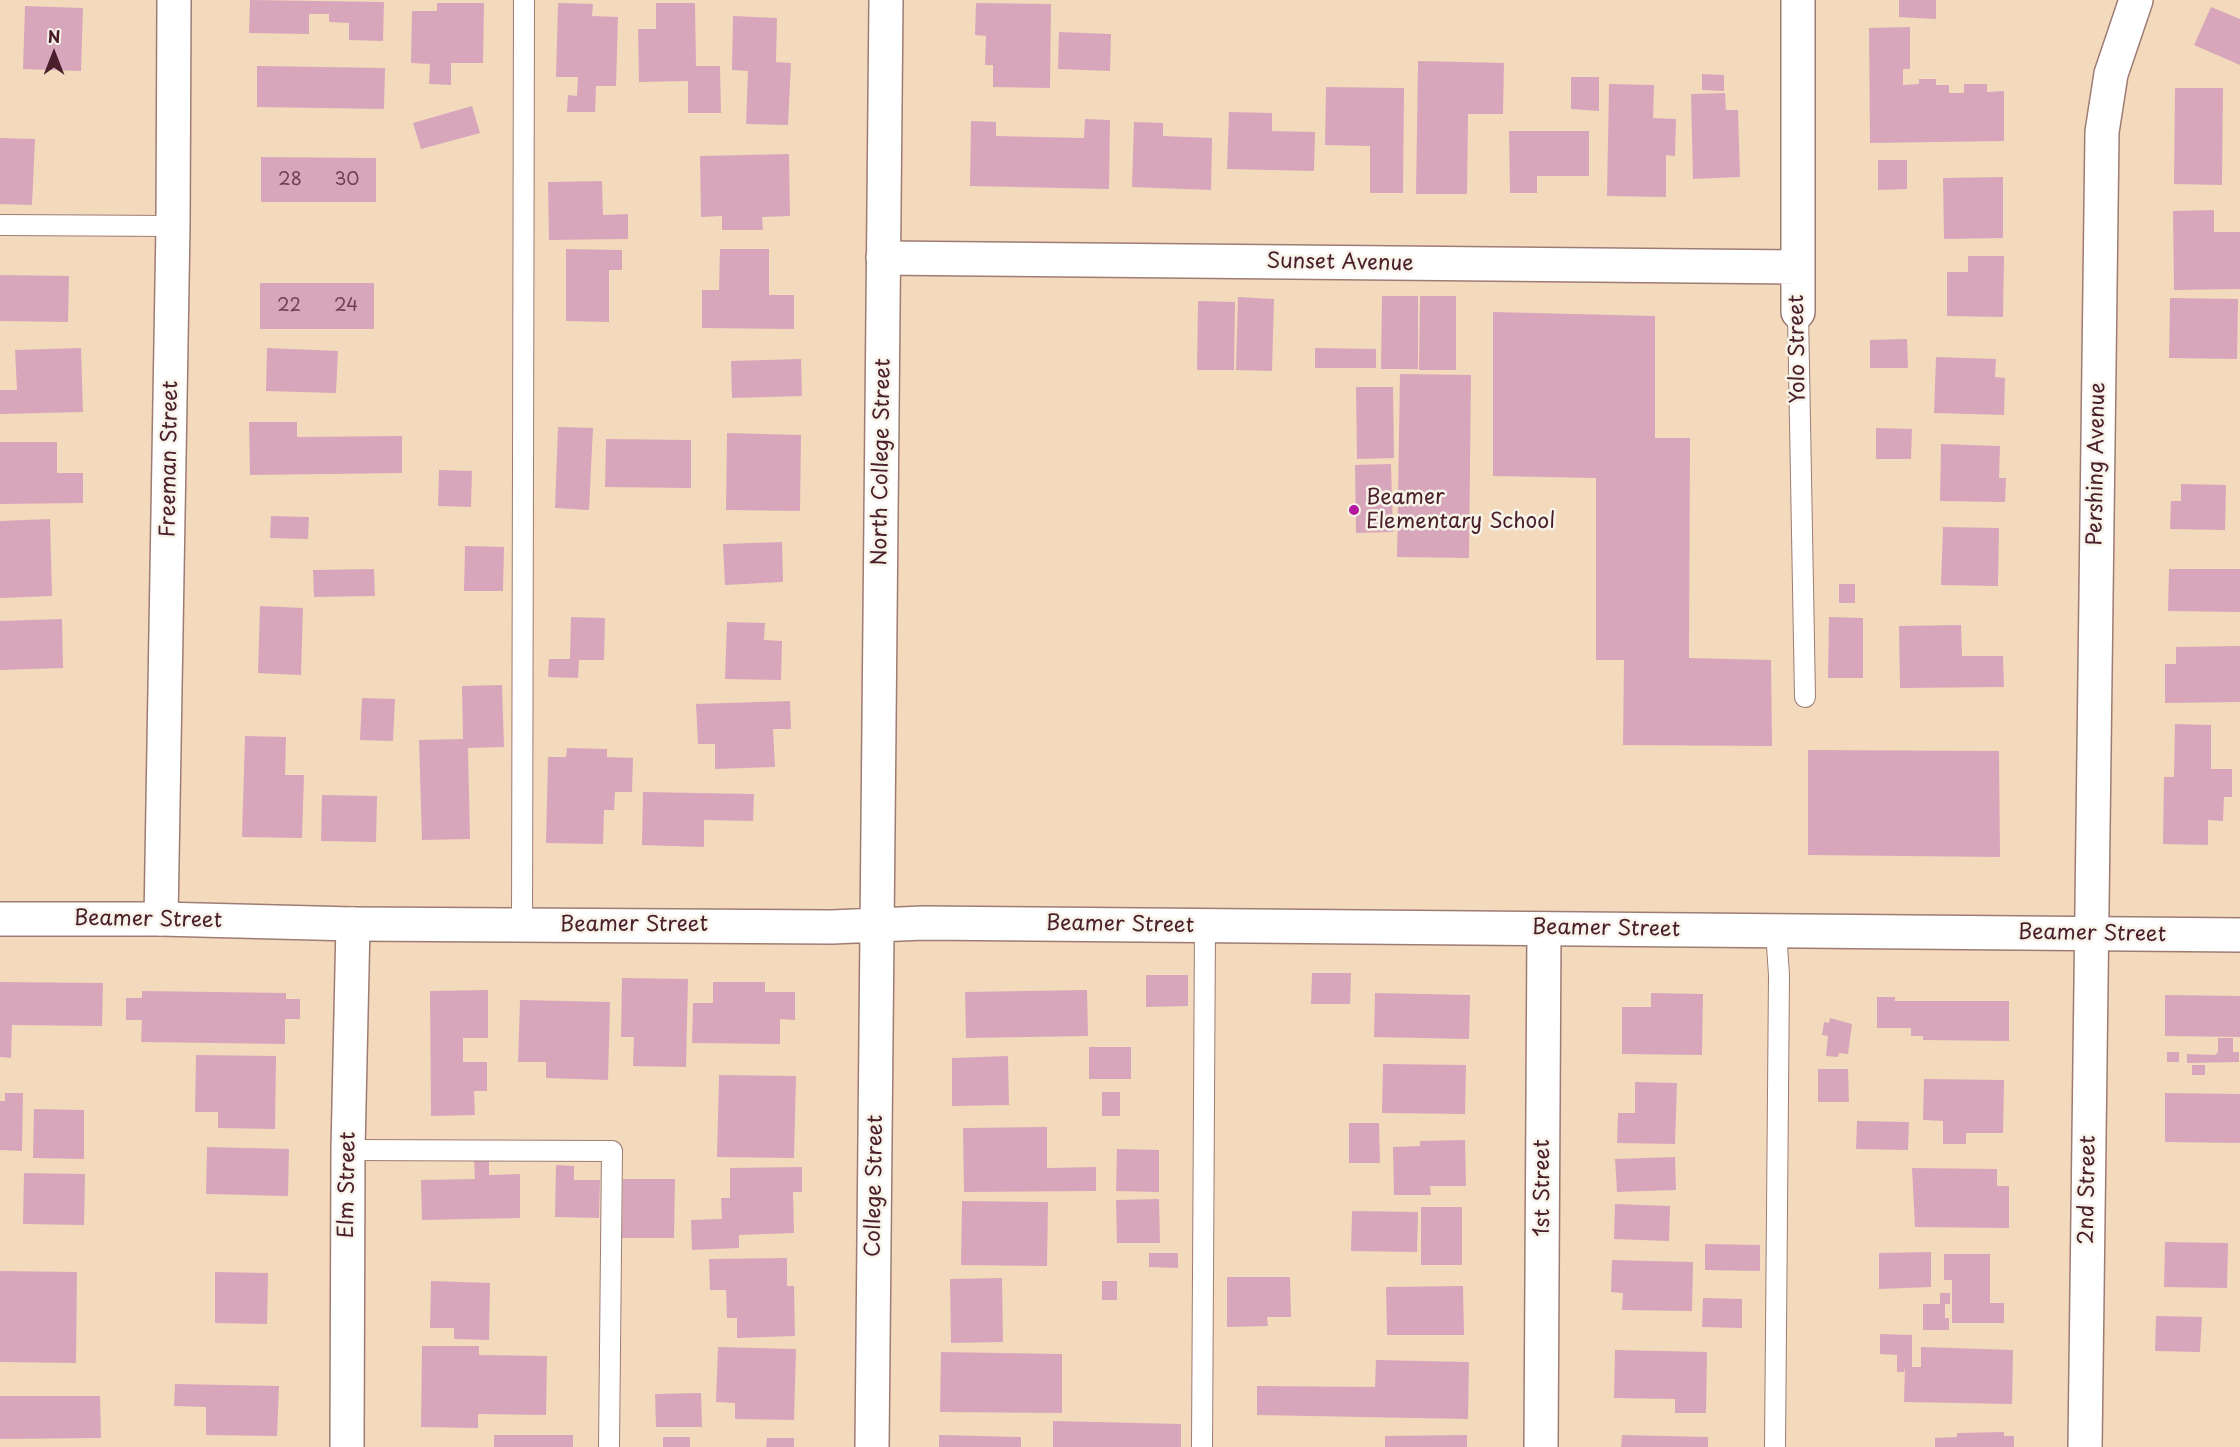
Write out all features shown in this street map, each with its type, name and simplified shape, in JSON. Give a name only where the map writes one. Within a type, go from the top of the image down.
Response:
[{"type":"street","name":"Freeman Street","points":[[161,919],[173,226],[174,0]]},
{"type":"street","name":"North College Street","points":[[877,925],[886,0]]},
{"type":"street","name":"Yolo Street","points":[[1798,0],[1798,312]]},
{"type":"street","name":"Pershing Avenue","points":[[2091,934],[2102,132],[2111,74],[2136,0]]},
{"type":"street","name":"Sunset Avenue","points":[[883,258],[1797,267]]},
{"type":"street","name":"Beamer Street","points":[[0,919],[161,919],[353,924],[1205,926],[2240,935]]},
{"type":"street","name":"Elm Street","points":[[347,1447],[348,1150],[353,924]]},
{"type":"street","name":"College Street","points":[[872,1447],[877,925]]},
{"type":"street","name":"1st Street","points":[[1541,1447],[1544,929]]},
{"type":"street","name":"2nd Street","points":[[2085,1447],[2091,934]]},
{"type":"lane","points":[[522,924],[524,0]]},
{"type":"lane","points":[[0,225],[173,226]]},
{"type":"lane","name":"Yolo Street","points":[[1798,312],[1805,697]]},
{"type":"lane","points":[[1202,1447],[1205,926]]},
{"type":"lane","points":[[1775,1447],[1779,987],[1776,931]]},
{"type":"lane","points":[[348,1150],[612,1151],[609,1447]]},
{"type":"building","points":[[250,0],[384,2],[383,41],[349,40],[349,23],[329,22],[329,14],[309,14],[309,34],[249,33]]},
{"type":"building","points":[[1899,0],[1936,0],[1936,19],[1899,17]]},
{"type":"building","points":[[437,3],[484,3],[483,63],[451,63],[451,85],[429,84],[430,64],[411,63],[412,11],[437,11]]},
{"type":"building","points":[[558,3],[593,4],[592,16],[618,17],[616,86],[596,86],[595,112],[567,112],[568,95],[577,96],[578,77],[556,77]]},
{"type":"building","points":[[656,3],[695,3],[696,66],[720,66],[721,113],[688,113],[688,81],[639,82],[638,29],[656,29]]},
{"type":"building","points":[[976,3],[1051,4],[1050,88],[993,87],[993,65],[985,65],[986,36],[975,35]]},
{"type":"building","points":[[25,6],[83,8],[81,71],[23,69]]},
{"type":"building","points":[[2211,7],[2240,19],[2240,65],[2194,45]]},
{"type":"building","points":[[733,16],[777,18],[776,62],[791,63],[788,125],[746,124],[748,71],[732,70]]},
{"type":"building","points":[[1910,27],[1910,69],[1903,69],[1903,85],[1919,84],[1919,79],[1936,79],[1936,85],[1949,85],[1949,93],[1964,93],[1964,84],[1987,84],[1987,92],[2004,91],[2004,141],[1870,143],[1869,28]]},
{"type":"building","points":[[1059,32],[1111,34],[1110,71],[1058,69]]},
{"type":"building","points":[[1418,61],[1504,63],[1503,114],[1468,114],[1467,194],[1416,194]]},
{"type":"building","points":[[257,66],[385,68],[384,109],[257,107]]},
{"type":"building","points":[[1702,74],[1724,75],[1724,91],[1702,90]]},
{"type":"building","points":[[1571,77],[1599,77],[1599,111],[1571,109]]},
{"type":"building","points":[[1609,84],[1654,85],[1653,118],[1676,119],[1675,156],[1666,155],[1666,197],[1607,196]]},
{"type":"building","points":[[1326,87],[1404,88],[1403,193],[1370,193],[1370,146],[1325,145]]},
{"type":"building","points":[[2175,88],[2223,88],[2222,185],[2174,184]]},
{"type":"building","points":[[1725,93],[1726,110],[1738,110],[1740,177],[1693,179],[1691,94]]},
{"type":"building","points":[[472,106],[480,133],[421,149],[413,123]]},
{"type":"building","points":[[1229,112],[1272,113],[1272,131],[1315,132],[1314,171],[1227,169]]},
{"type":"building","points":[[1085,119],[1110,120],[1109,189],[970,186],[971,121],[996,122],[996,136],[1084,138]]},
{"type":"building","points":[[1134,122],[1163,123],[1163,136],[1212,138],[1211,190],[1132,187]]},
{"type":"building","points":[[1509,131],[1589,131],[1589,176],[1537,176],[1537,193],[1510,193]]},
{"type":"building","points":[[0,138],[35,139],[32,205],[0,204]]},
{"type":"building","points":[[789,154],[790,216],[762,217],[763,230],[722,230],[722,216],[701,217],[700,156]]},
{"type":"building","points":[[261,157],[376,158],[376,202],[261,202]]},
{"type":"building","points":[[1878,160],[1907,160],[1907,189],[1878,190]]},
{"type":"building","points":[[2003,177],[2003,238],[1944,239],[1943,178]]},
{"type":"building","points":[[602,181],[603,215],[628,214],[628,239],[549,240],[548,182]]},
{"type":"building","points":[[2214,210],[2214,232],[2240,232],[2240,289],[2174,290],[2173,211]]},
{"type":"building","points":[[566,249],[622,250],[622,270],[609,270],[609,322],[566,321]]},
{"type":"building","points":[[720,249],[769,249],[769,295],[794,295],[794,329],[702,328],[702,290],[719,290]]},
{"type":"building","points":[[1968,256],[2004,256],[2003,317],[1947,316],[1947,272],[1968,272]]},
{"type":"building","points":[[0,275],[69,276],[68,322],[0,321]]},
{"type":"building","points":[[260,283],[374,283],[374,329],[260,329]]},
{"type":"building","points":[[1382,296],[1418,296],[1418,369],[1381,369]]},
{"type":"building","points":[[1420,296],[1456,296],[1456,370],[1419,370]]},
{"type":"building","points":[[1238,297],[1274,299],[1272,371],[1236,370]]},
{"type":"building","points":[[2170,298],[2238,299],[2237,359],[2169,358]]},
{"type":"building","points":[[1198,301],[1235,302],[1234,370],[1197,370]]},
{"type":"building","points":[[1493,312],[1655,316],[1655,438],[1690,438],[1689,658],[1771,660],[1772,746],[1623,745],[1624,660],[1596,660],[1596,478],[1493,476]]},
{"type":"building","points":[[1907,339],[1908,368],[1870,368],[1870,340]]},
{"type":"building","points":[[81,348],[83,412],[0,414],[0,390],[17,390],[15,350]]},
{"type":"building","points":[[267,348],[338,351],[336,393],[266,391]]},
{"type":"building","points":[[1315,348],[1376,349],[1376,368],[1315,368]]},
{"type":"building","points":[[1936,357],[1996,359],[1995,377],[2005,378],[2004,415],[1934,413]]},
{"type":"building","points":[[801,359],[802,396],[732,398],[731,361]]},
{"type":"building","points":[[1400,374],[1471,375],[1469,558],[1397,557]]},
{"type":"building","points":[[1356,387],[1393,387],[1394,458],[1357,459]]},
{"type":"building","points":[[249,422],[297,422],[297,437],[402,436],[402,473],[250,475]]},
{"type":"building","points":[[558,427],[593,428],[589,510],[555,508]]},
{"type":"building","points":[[1876,428],[1912,429],[1911,459],[1876,459]]},
{"type":"building","points":[[727,433],[801,435],[800,511],[726,510]]},
{"type":"building","points":[[606,439],[691,440],[691,488],[605,487]]},
{"type":"building","points":[[0,442],[57,442],[57,473],[83,473],[83,503],[0,504]]},
{"type":"building","points":[[1941,444],[2000,446],[1999,478],[2006,478],[2005,502],[1940,501]]},
{"type":"building","points":[[1391,464],[1393,532],[1356,533],[1355,465]]},
{"type":"building","points":[[439,470],[472,471],[471,507],[438,506]]},
{"type":"building","points":[[2181,484],[2226,485],[2225,530],[2170,529],[2171,501],[2181,501]]},
{"type":"building","points":[[271,516],[309,517],[308,539],[270,538]]},
{"type":"building","points":[[50,519],[52,596],[0,598],[0,521]]},
{"type":"building","points":[[1943,527],[1999,528],[1998,586],[1941,585]]},
{"type":"building","points":[[782,542],[783,582],[725,585],[723,544]]},
{"type":"building","points":[[465,546],[504,547],[503,591],[464,591]]},
{"type":"building","points":[[374,569],[375,596],[314,597],[313,570]]},
{"type":"building","points":[[2169,569],[2240,569],[2240,612],[2168,611]]},
{"type":"building","points":[[1839,584],[1855,584],[1855,603],[1839,603]]},
{"type":"building","points":[[260,606],[303,608],[301,675],[258,673]]},
{"type":"building","points":[[571,617],[605,618],[604,660],[579,660],[578,678],[548,677],[549,659],[570,659]]},
{"type":"building","points":[[1829,617],[1863,618],[1863,678],[1828,678]]},
{"type":"building","points":[[62,619],[63,668],[0,670],[0,621]]},
{"type":"building","points":[[727,622],[765,623],[764,640],[782,641],[781,680],[725,679]]},
{"type":"building","points":[[1961,625],[1962,656],[2003,656],[2004,687],[1900,688],[1899,626]]},
{"type":"building","points":[[2240,646],[2240,702],[2165,703],[2165,664],[2176,664],[2176,647]]},
{"type":"building","points":[[502,685],[504,747],[468,748],[470,839],[422,840],[419,740],[463,739],[462,686]]},
{"type":"building","points":[[362,698],[395,699],[393,741],[360,740]]},
{"type":"building","points":[[790,701],[791,729],[773,729],[775,767],[715,769],[715,744],[698,744],[696,704]]},
{"type":"building","points":[[2175,724],[2211,725],[2211,769],[2232,769],[2232,797],[2224,797],[2223,821],[2208,820],[2208,845],[2163,844],[2164,777],[2174,777]]},
{"type":"building","points":[[245,736],[286,737],[285,775],[304,775],[302,838],[242,837]]},
{"type":"building","points":[[567,748],[607,749],[607,757],[633,758],[632,792],[615,792],[614,810],[604,810],[603,844],[546,843],[548,757],[566,757]]},
{"type":"building","points":[[1808,750],[1999,751],[2000,857],[1808,855]]},
{"type":"building","points":[[643,792],[754,794],[753,821],[704,820],[704,847],[642,845]]},
{"type":"building","points":[[322,795],[377,796],[376,842],[321,841]]},
{"type":"building","points":[[1312,973],[1351,973],[1350,1004],[1311,1004]]},
{"type":"building","points":[[1146,975],[1188,975],[1188,1006],[1146,1007]]},
{"type":"building","points":[[622,978],[688,979],[686,1067],[633,1066],[634,1037],[621,1037]]},
{"type":"building","points":[[0,982],[103,983],[102,1026],[12,1025],[11,1058],[0,1057]]},
{"type":"building","points":[[713,982],[765,982],[765,992],[795,992],[795,1020],[780,1019],[780,1044],[692,1043],[693,1003],[713,1003]]},
{"type":"building","points":[[488,990],[488,1038],[463,1038],[463,1062],[487,1062],[487,1091],[474,1091],[475,1115],[431,1116],[430,991]]},
{"type":"building","points":[[1087,990],[1088,1036],[966,1038],[965,992]]},
{"type":"building","points":[[142,991],[286,993],[286,999],[300,999],[300,1019],[285,1019],[285,1044],[141,1042],[142,1020],[126,1020],[126,998],[142,998]]},
{"type":"building","points":[[1375,993],[1470,995],[1469,1039],[1374,1037]]},
{"type":"building","points":[[1651,993],[1703,994],[1702,1055],[1622,1054],[1622,1007],[1651,1007]]},
{"type":"building","points":[[2165,995],[2240,996],[2240,1037],[2165,1036]]},
{"type":"building","points":[[1877,997],[1895,997],[1895,1001],[2009,1001],[2009,1041],[1923,1040],[1923,1036],[1911,1036],[1911,1028],[1877,1028]]},
{"type":"building","points":[[520,1000],[610,1002],[608,1080],[546,1078],[546,1062],[518,1062]]},
{"type":"building","points":[[1830,1018],[1852,1024],[1848,1054],[1839,1053],[1838,1057],[1826,1056],[1828,1036],[1822,1035],[1824,1022],[1829,1023]]},
{"type":"building","points":[[2218,1038],[2233,1038],[2233,1052],[2239,1052],[2239,1062],[2187,1063],[2187,1054],[2215,1055],[2218,1052]]},
{"type":"building","points":[[1089,1047],[1131,1047],[1131,1079],[1089,1079]]},
{"type":"building","points":[[2167,1052],[2179,1052],[2179,1062],[2167,1062]]},
{"type":"building","points":[[196,1055],[276,1056],[275,1129],[218,1128],[218,1112],[195,1112]]},
{"type":"building","points":[[1008,1056],[1009,1105],[952,1106],[952,1058]]},
{"type":"building","points":[[1383,1064],[1466,1065],[1465,1114],[1382,1113]]},
{"type":"building","points":[[2192,1065],[2205,1065],[2205,1075],[2192,1075]]},
{"type":"building","points":[[1818,1069],[1848,1069],[1849,1102],[1818,1102]]},
{"type":"building","points":[[719,1075],[796,1076],[794,1158],[717,1157]]},
{"type":"building","points":[[1924,1079],[2004,1080],[2003,1133],[1966,1133],[1966,1144],[1943,1144],[1943,1121],[1923,1120]]},
{"type":"building","points":[[1635,1082],[1677,1083],[1675,1144],[1617,1143],[1618,1113],[1635,1113]]},
{"type":"building","points":[[1102,1092],[1120,1092],[1120,1116],[1102,1116]]},
{"type":"building","points":[[5,1093],[23,1093],[22,1151],[0,1150],[0,1101],[5,1101]]},
{"type":"building","points":[[2165,1093],[2240,1094],[2240,1143],[2165,1142]]},
{"type":"building","points":[[34,1109],[84,1110],[84,1159],[33,1158]]},
{"type":"building","points":[[1857,1121],[1909,1122],[1908,1150],[1856,1149]]},
{"type":"building","points":[[1349,1123],[1379,1123],[1380,1163],[1349,1163]]},
{"type":"building","points":[[1047,1127],[1047,1168],[1096,1167],[1096,1191],[964,1192],[963,1128]]},
{"type":"building","points":[[1465,1140],[1466,1186],[1430,1186],[1431,1195],[1394,1195],[1393,1147],[1420,1146],[1420,1141]]},
{"type":"building","points":[[207,1147],[289,1149],[288,1196],[206,1194]]},
{"type":"building","points":[[1117,1149],[1159,1150],[1159,1192],[1116,1191]]},
{"type":"building","points":[[1675,1157],[1676,1190],[1617,1192],[1615,1159]]},
{"type":"building","points":[[474,1159],[489,1159],[489,1175],[520,1174],[520,1218],[422,1220],[421,1180],[475,1179]]},
{"type":"building","points":[[556,1165],[574,1166],[574,1180],[600,1180],[599,1218],[555,1217]]},
{"type":"building","points":[[802,1167],[802,1192],[793,1192],[794,1233],[739,1235],[739,1248],[692,1250],[691,1220],[722,1219],[721,1198],[730,1198],[730,1168]]},
{"type":"building","points":[[1912,1168],[1997,1169],[1997,1186],[2009,1186],[2009,1228],[1915,1227]]},
{"type":"building","points":[[24,1173],[85,1174],[84,1225],[23,1224]]},
{"type":"building","points":[[623,1179],[675,1179],[674,1238],[622,1238]]},
{"type":"building","points":[[1159,1199],[1160,1243],[1117,1243],[1116,1200]]},
{"type":"building","points":[[962,1201],[1048,1202],[1047,1266],[961,1265]]},
{"type":"building","points":[[1615,1204],[1670,1206],[1669,1241],[1614,1239]]},
{"type":"building","points":[[1421,1207],[1462,1207],[1462,1265],[1421,1265]]},
{"type":"building","points":[[1352,1211],[1418,1212],[1417,1252],[1351,1251]]},
{"type":"building","points":[[2165,1242],[2228,1243],[2227,1288],[2164,1287]]},
{"type":"building","points":[[1705,1244],[1760,1245],[1760,1271],[1705,1270]]},
{"type":"building","points":[[1931,1252],[1931,1287],[1879,1289],[1879,1253]]},
{"type":"building","points":[[1149,1253],[1178,1253],[1178,1268],[1149,1267]]},
{"type":"building","points":[[1944,1254],[1990,1254],[1990,1303],[2004,1303],[2004,1323],[1952,1323],[1952,1280],[1944,1280]]},
{"type":"building","points":[[787,1258],[787,1286],[794,1286],[795,1336],[737,1338],[737,1318],[727,1318],[726,1290],[710,1290],[709,1259]]},
{"type":"building","points":[[1612,1260],[1693,1262],[1692,1311],[1622,1310],[1623,1293],[1611,1292]]},
{"type":"building","points":[[0,1271],[77,1272],[76,1363],[0,1362]]},
{"type":"building","points":[[215,1272],[268,1273],[267,1324],[215,1323]]},
{"type":"building","points":[[1227,1277],[1290,1277],[1291,1317],[1267,1317],[1268,1326],[1227,1327]]},
{"type":"building","points":[[1002,1278],[1003,1342],[951,1343],[950,1279]]},
{"type":"building","points":[[431,1281],[490,1283],[489,1340],[454,1339],[454,1328],[430,1328]]},
{"type":"building","points":[[1102,1281],[1117,1281],[1117,1300],[1102,1300]]},
{"type":"building","points":[[1463,1286],[1464,1335],[1387,1335],[1386,1287]]},
{"type":"building","points":[[1940,1293],[1950,1293],[1950,1304],[1945,1304],[1945,1318],[1949,1318],[1949,1330],[1923,1330],[1923,1304],[1940,1304]]},
{"type":"building","points":[[1703,1298],[1742,1299],[1742,1328],[1702,1327]]},
{"type":"building","points":[[2156,1316],[2202,1317],[2200,1352],[2155,1351]]},
{"type":"building","points":[[1880,1334],[1912,1335],[1912,1367],[1921,1367],[1921,1347],[2013,1350],[2012,1404],[1904,1402],[1905,1367],[1904,1372],[1897,1372],[1897,1355],[1880,1354]]},
{"type":"building","points":[[422,1346],[479,1346],[479,1355],[547,1356],[546,1415],[478,1414],[478,1428],[421,1427]]},
{"type":"building","points":[[718,1347],[796,1349],[794,1420],[735,1419],[735,1403],[716,1402]]},
{"type":"building","points":[[1615,1350],[1707,1352],[1706,1413],[1675,1413],[1675,1399],[1614,1398]]},
{"type":"building","points":[[941,1352],[1062,1354],[1062,1413],[940,1412]]},
{"type":"building","points":[[1376,1360],[1469,1362],[1468,1419],[1257,1415],[1257,1386],[1375,1387]]},
{"type":"building","points":[[175,1384],[279,1386],[277,1436],[206,1435],[206,1407],[174,1406]]},
{"type":"building","points":[[701,1393],[702,1427],[656,1427],[655,1394]]},
{"type":"building","points":[[0,1396],[100,1396],[101,1438],[0,1439]]},
{"type":"building","points":[[1053,1421],[1181,1424],[1181,1447],[1053,1447]]},
{"type":"building","points":[[2004,1432],[2004,1436],[2014,1436],[2014,1447],[1935,1447],[1935,1438],[1957,1437],[1957,1433]]},
{"type":"building","points":[[494,1435],[573,1435],[573,1447],[494,1447]]},
{"type":"building","points":[[939,1435],[1021,1437],[1021,1447],[939,1447]]},
{"type":"building","points":[[1467,1435],[1467,1447],[1385,1447],[1385,1436]]},
{"type":"building","points":[[1622,1435],[1708,1437],[1708,1447],[1621,1447]]},
{"type":"building","points":[[663,1437],[690,1437],[690,1447],[663,1447]]},
{"type":"building","points":[[767,1438],[794,1438],[794,1447],[766,1447]]},
{"type":"place","name":"Beamer Elementary School","points":[[1354,510]]}]
